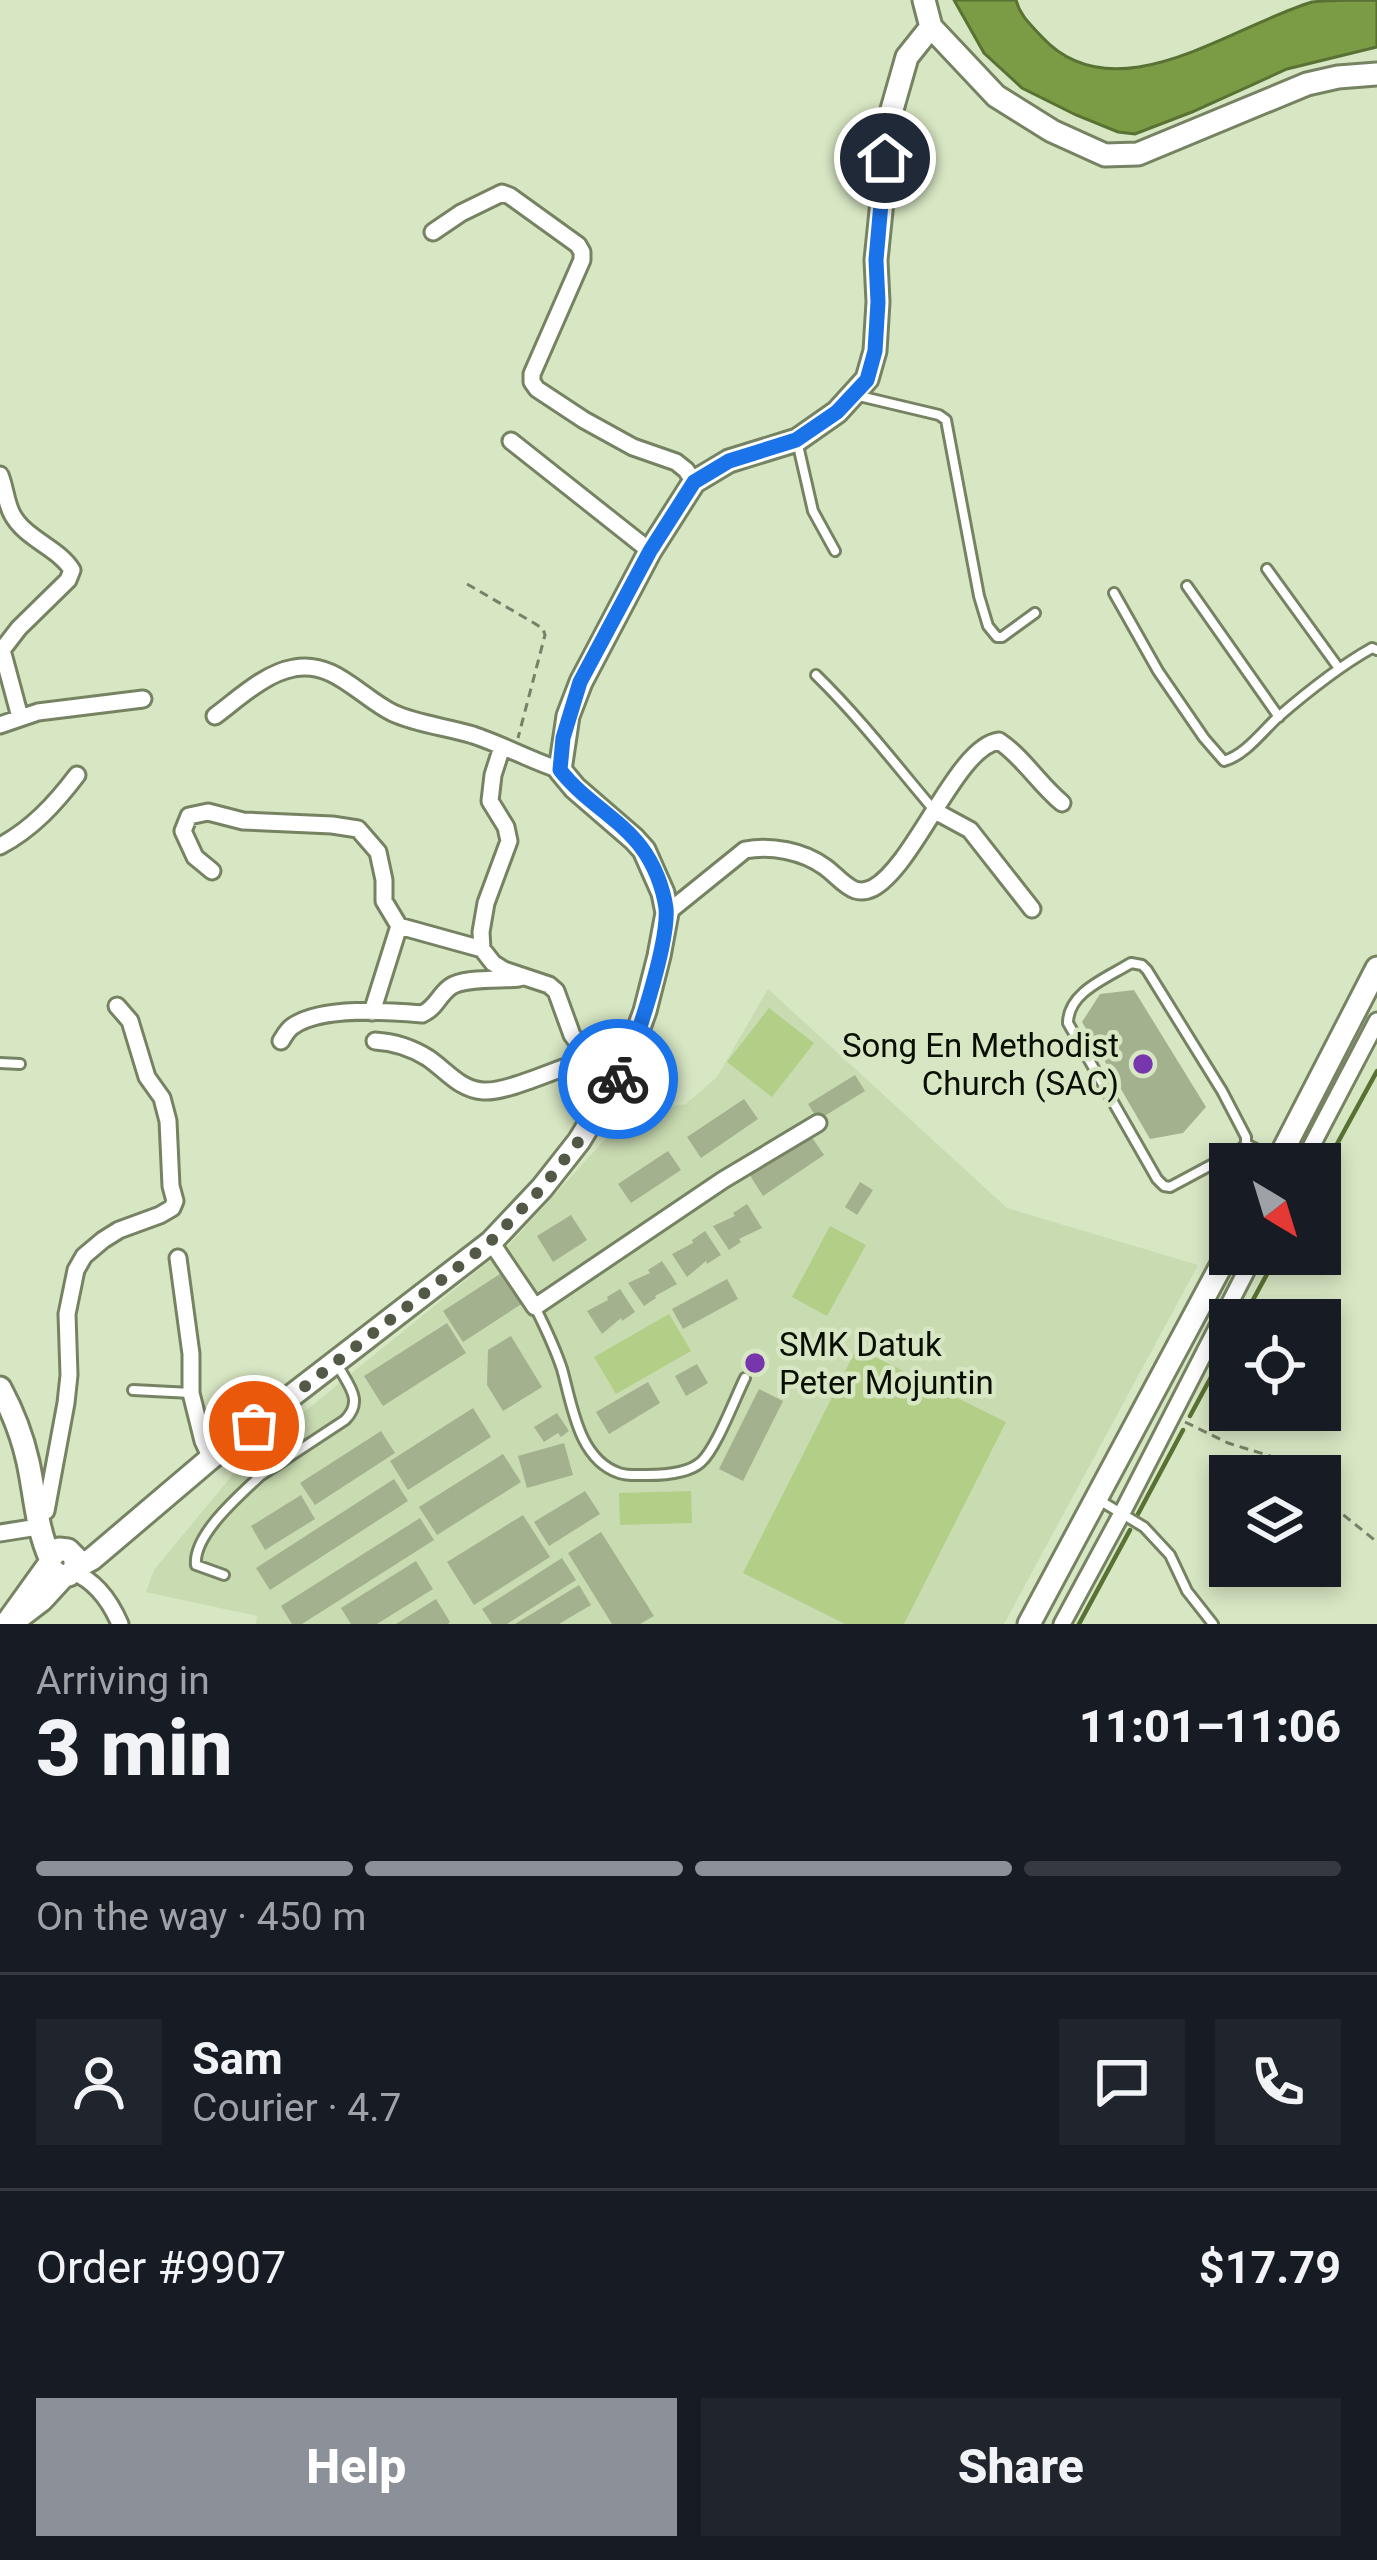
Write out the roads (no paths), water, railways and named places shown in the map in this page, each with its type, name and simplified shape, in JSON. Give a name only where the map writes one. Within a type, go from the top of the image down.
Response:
[{"type":"street","points":[[924,0],[931,27],[996,96],[1052,131],[1105,155],[1138,154],[1306,84],[1377,74]]},
{"type":"street","points":[[433,232],[502,193],[578,245],[582,260],[532,382],[584,420],[685,472],[796,440],[837,412],[867,380],[875,351],[880,202],[891,113],[907,58],[931,27]]},
{"type":"street","points":[[511,441],[640,544]]},
{"type":"street","points":[[553,767],[580,682],[640,544],[685,472]]},
{"type":"street","points":[[0,475],[12,514],[72,570],[2,650],[20,718]]},
{"type":"street","points":[[63,1562],[92,1559],[219,1452],[490,1242],[542,1188],[579,1141],[626,1066],[653,980],[667,914],[657,874],[644,850],[553,767],[478,737],[392,712],[356,686],[316,667],[282,671],[215,716]]},
{"type":"street","points":[[0,725],[143,699]]},
{"type":"street","points":[[667,914],[745,850],[755,848],[810,859],[856,890],[871,890],[989,742],[999,741],[1010,748],[1062,803]]},
{"type":"street","points":[[514,751],[494,776],[490,801],[509,841],[486,903],[482,949],[493,964],[556,991],[572,1035],[590,1059]]},
{"type":"street","points":[[0,846],[34,823],[77,775]]},
{"type":"street","points":[[935,811],[970,830],[1032,909]]},
{"type":"street","points":[[212,871],[195,857],[183,831],[189,816],[198,812],[243,821],[358,829],[378,852],[384,901],[399,926],[482,949]]},
{"type":"street","points":[[372,1012],[399,926]]},
{"type":"street","points":[[1288,1143],[1370,996],[1377,968]]},
{"type":"street","points":[[281,1041],[295,1024],[312,1018],[342,1013],[422,1014],[458,982],[522,978]]},
{"type":"street","points":[[40,1513],[66,1403],[67,1314],[76,1270],[103,1240],[160,1215],[175,1202],[162,1098],[147,1077],[130,1022],[117,1006]]},
{"type":"street","points":[[1313,1143],[1377,1021]]},
{"type":"street","points":[[375,1041],[413,1050],[453,1080],[477,1090],[503,1089],[590,1059],[626,1066]]},
{"type":"street","points":[[490,1242],[535,1307],[722,1180],[818,1123]]},
{"type":"street","points":[[178,1258],[191,1354],[191,1393],[203,1442],[219,1452]]},
{"type":"street","points":[[1029,1624],[1216,1275]]},
{"type":"street","points":[[1061,1624],[1244,1275]]},
{"type":"street","points":[[0,1388],[15,1416],[40,1513],[63,1562],[88,1578],[120,1624]]},
{"type":"street","points":[[0,1533],[40,1513]]},
{"type":"street","points":[[8,1624],[41,1600],[63,1562]]},
{"type":"lane","points":[[854,394],[946,420],[988,626],[1002,637],[1035,613]]},
{"type":"lane","points":[[796,440],[813,511],[835,551]]},
{"type":"lane","points":[[1267,569],[1338,667]]},
{"type":"lane","points":[[1187,586],[1279,717]]},
{"type":"lane","points":[[1114,593],[1158,671],[1224,761],[1231,760],[1338,667],[1372,648],[1377,650]]},
{"type":"lane","points":[[816,675],[852,710],[935,811]]},
{"type":"lane","points":[[1131,963],[1142,965],[1222,1091],[1246,1144],[1164,1186],[1068,1023],[1072,1003],[1131,963]]},
{"type":"lane","points":[[0,1063],[20,1064]]},
{"type":"lane","points":[[535,1307],[554,1343],[587,1445],[622,1474],[661,1475],[701,1463],[745,1378]]},
{"type":"lane","points":[[224,1575],[196,1565],[196,1555],[221,1514],[260,1476],[353,1412],[356,1401],[335,1363]]},
{"type":"lane","points":[[133,1390],[191,1393]]},
{"type":"lane","points":[[219,1452],[260,1476]]},
{"type":"lane","points":[[1096,1499],[1144,1526],[1170,1555],[1187,1591],[1213,1624]]},
{"type":"waterway","points":[[1338,1143],[1377,1071]]},
{"type":"waterway","points":[[1253,1299],[1267,1275]]},
{"type":"waterway","points":[[1190,1416],[1209,1381]]},
{"type":"waterway","points":[[1138,1514],[1183,1430]]},
{"type":"waterway","points":[[1079,1624],[1130,1530]]},
{"type":"place","name":"Song En Methodist Church (SAC)","points":[[1143,1064]]},
{"type":"place","name":"SMK Datuk Peter Mojuntin","points":[[755,1363]]}]
